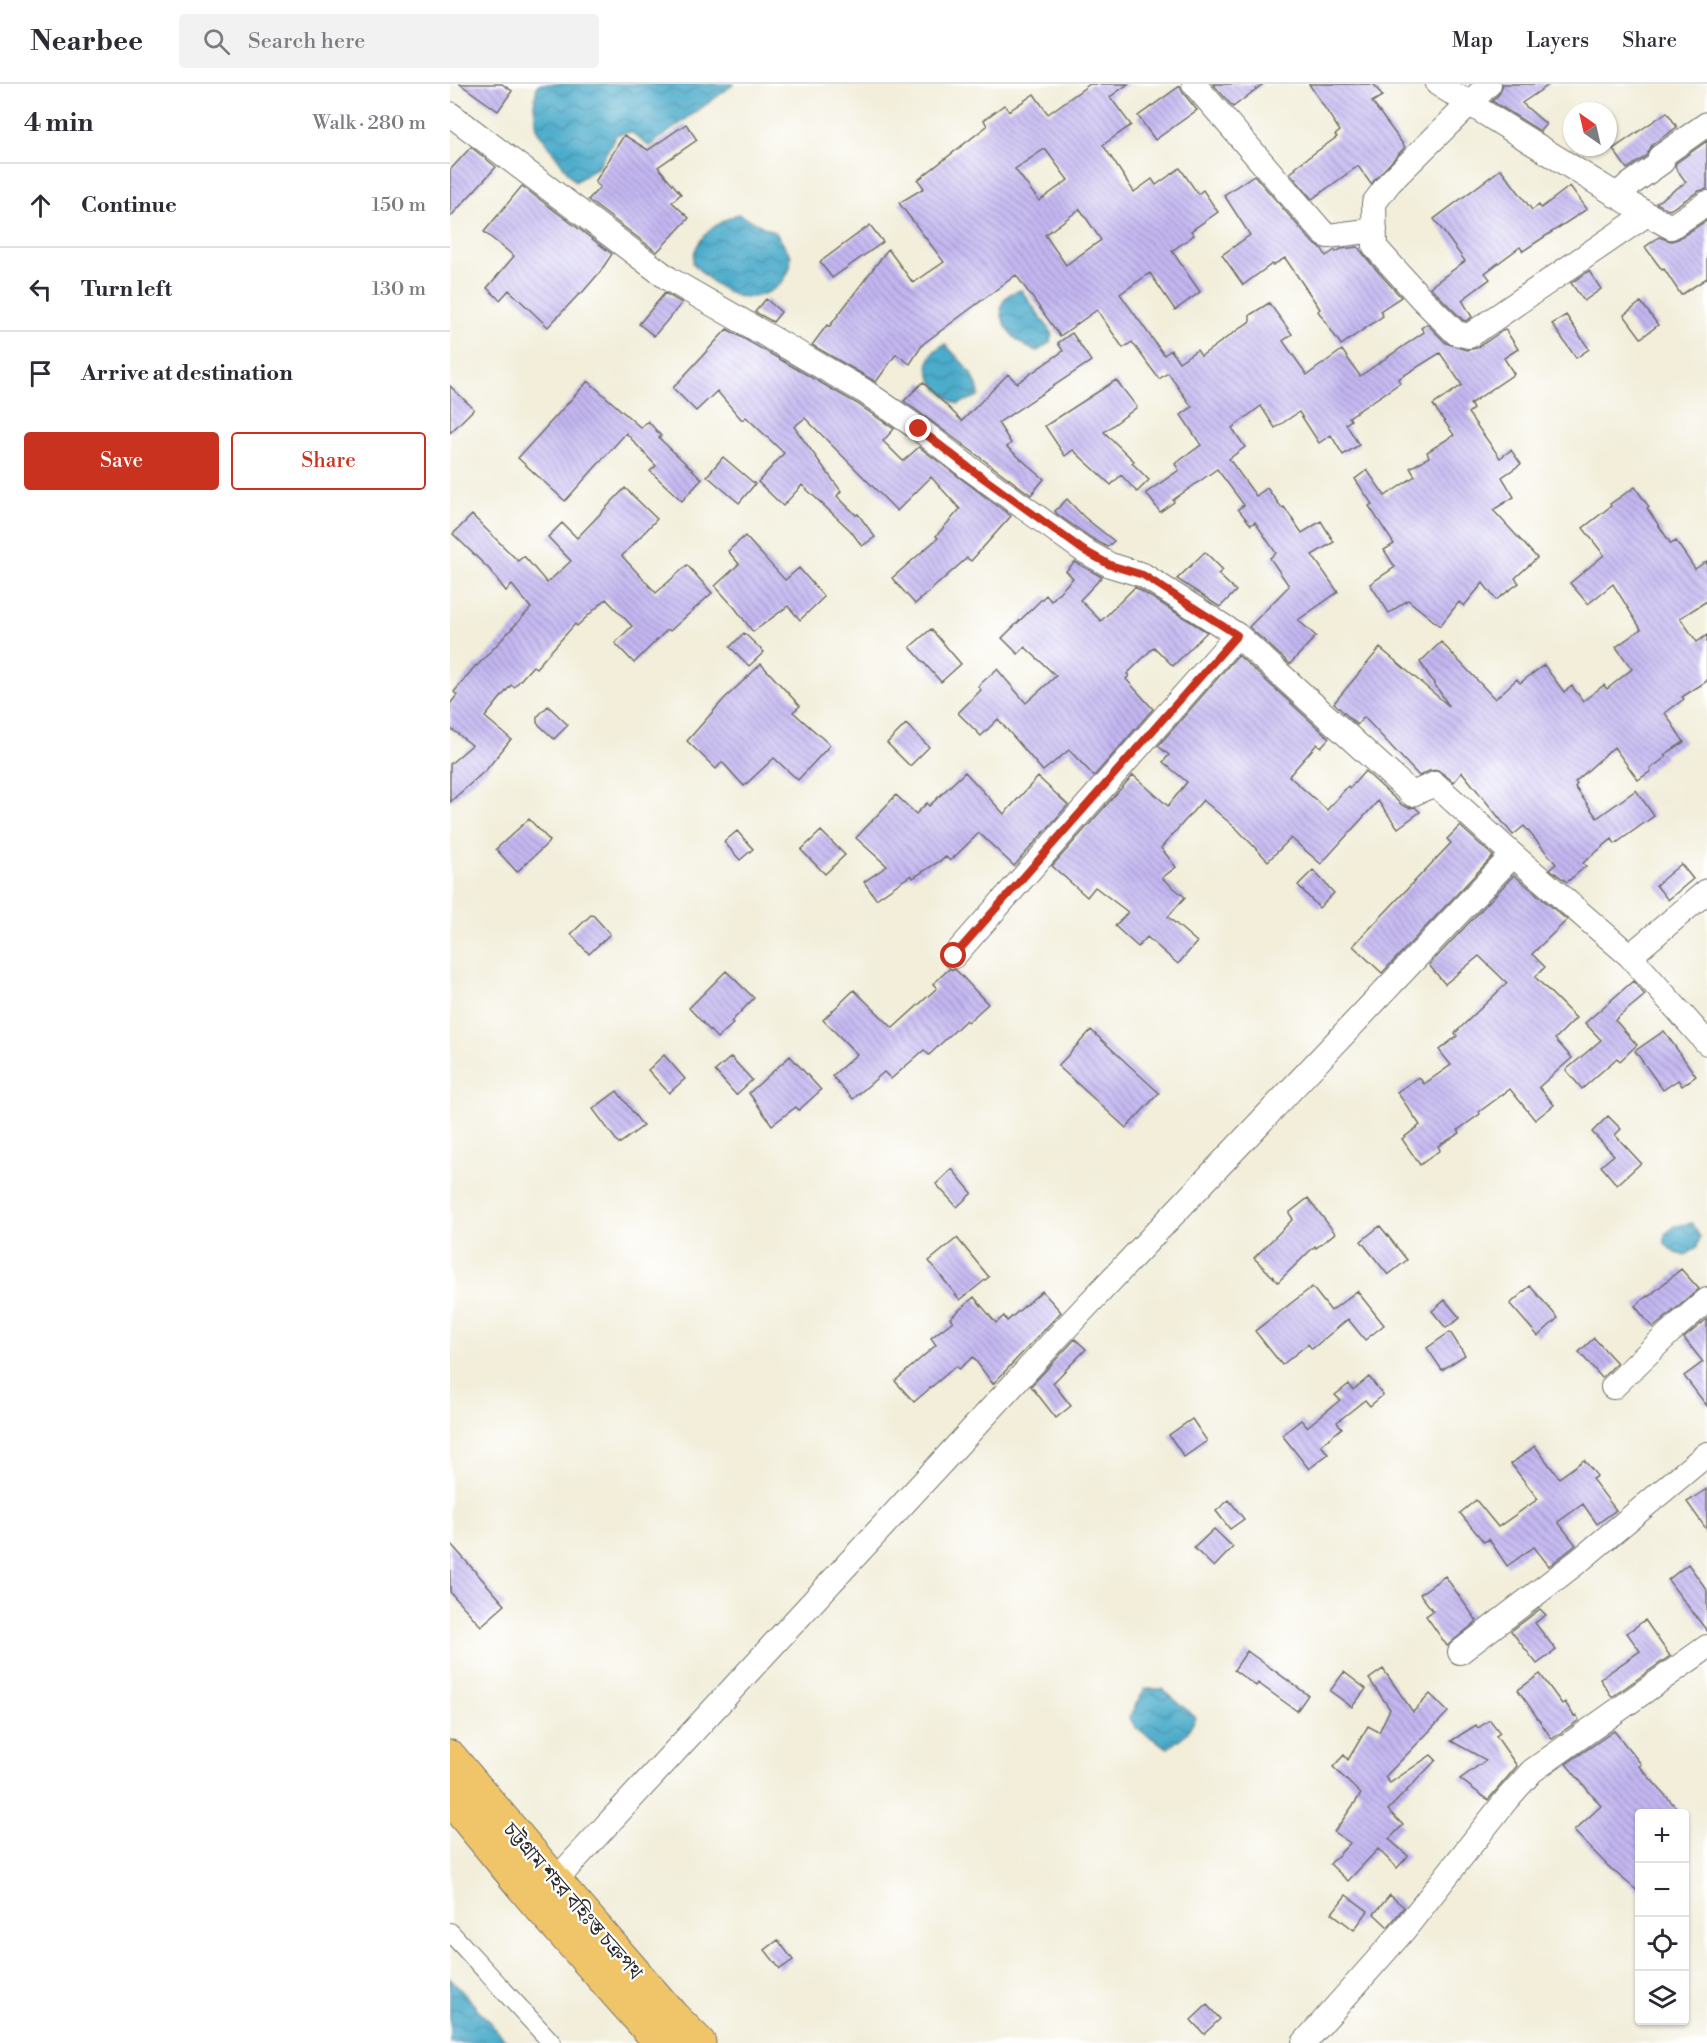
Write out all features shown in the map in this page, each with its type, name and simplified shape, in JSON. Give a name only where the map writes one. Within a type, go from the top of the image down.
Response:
[{"type":"main road","name":"চট্টগ্রাম শহর বহিঃস্ত চক্রপথ","points":[[450,1757],[672,2016],[699,2043]]},
{"type":"main road","name":"চট্টগ্রাম শহর বহিঃস্ত চক্রপথ","points":[[450,1798],[534,1900],[661,2043]]},
{"type":"street","points":[[1194,84],[1324,234],[1328,236],[1375,230]]},
{"type":"street","points":[[1438,84],[1615,195],[1671,227],[1707,203]]},
{"type":"street","points":[[1489,84],[1389,183],[1374,203],[1375,248],[1456,333],[1469,336],[1647,214]]},
{"type":"street","points":[[450,114],[669,279],[864,391],[1083,550],[1110,565],[1143,575],[1237,635],[1412,794],[1435,784],[1630,956],[1707,1043]]},
{"type":"street","points":[[1615,195],[1662,162],[1660,157],[1707,124]]},
{"type":"street","points":[[954,956],[1237,635]]},
{"type":"street","points":[[555,1881],[1062,1332],[1513,855]]},
{"type":"street","points":[[1630,956],[1707,891]]},
{"type":"street","points":[[1613,1387],[1707,1300]]},
{"type":"street","points":[[1460,1653],[1580,1560],[1707,1454]]},
{"type":"street","points":[[1304,2043],[1403,1931],[1507,1799],[1532,1771],[1707,1647]]},
{"type":"street","points":[[450,1932],[552,2043]]},
{"type":"water","points":[[539,84],[734,84],[649,146],[631,132],[617,134],[598,167],[575,182],[537,130],[534,105]]},
{"type":"water","points":[[738,214],[776,233],[791,256],[790,267],[785,278],[764,294],[738,296],[710,280],[693,263],[697,246],[708,232]]},
{"type":"water","points":[[1021,290],[1052,333],[1050,342],[1038,351],[1018,340],[1004,322],[1001,311],[1003,302],[1009,295]]},
{"type":"water","points":[[945,344],[971,375],[979,396],[958,404],[949,399],[935,384],[928,367],[930,359],[935,351]]},
{"type":"water","points":[[1692,1223],[1700,1237],[1697,1247],[1685,1256],[1674,1252],[1665,1244],[1665,1234],[1675,1226]]},
{"type":"water","points":[[1145,1689],[1162,1689],[1196,1718],[1187,1733],[1168,1748],[1136,1728],[1129,1717]]},
{"type":"water","points":[[450,1978],[508,2043],[450,2043]]},
{"type":"building","points":[[460,84],[502,84],[512,91],[498,111]]},
{"type":"building","points":[[1090,84],[1128,84],[1110,97],[1131,125],[1103,145],[1134,192],[1152,179],[1156,185],[1180,168],[1198,194],[1203,190],[1218,212],[1191,231],[1194,235],[1172,251],[1200,292],[1175,310],[1150,273],[1120,294],[1164,355],[1171,350],[1179,362],[1197,350],[1201,356],[1250,321],[1250,315],[1269,303],[1292,334],[1283,341],[1307,375],[1342,350],[1360,376],[1424,332],[1421,328],[1427,324],[1446,343],[1466,350],[1477,348],[1505,329],[1518,349],[1504,358],[1514,374],[1470,404],[1473,409],[1468,413],[1500,458],[1511,450],[1521,464],[1502,477],[1514,497],[1493,510],[1537,558],[1515,578],[1519,583],[1496,600],[1483,583],[1464,606],[1459,602],[1440,626],[1408,600],[1389,613],[1370,584],[1395,567],[1384,550],[1394,544],[1369,506],[1372,504],[1355,479],[1367,470],[1385,496],[1415,476],[1410,468],[1429,457],[1427,452],[1454,435],[1433,405],[1462,385],[1440,353],[1398,379],[1400,383],[1349,417],[1351,420],[1346,424],[1359,445],[1343,455],[1331,435],[1319,443],[1299,412],[1275,428],[1261,406],[1232,428],[1245,447],[1229,459],[1256,496],[1267,488],[1302,533],[1321,521],[1334,542],[1312,555],[1338,592],[1298,620],[1316,636],[1290,664],[1249,627],[1289,586],[1270,558],[1276,553],[1255,522],[1251,525],[1238,509],[1244,505],[1217,469],[1160,512],[1146,493],[1179,470],[1175,464],[1201,445],[1181,415],[1192,407],[1168,373],[1159,379],[1132,342],[1123,348],[1097,310],[1060,336],[1016,275],[923,344],[910,364],[896,354],[876,382],[812,345],[827,325],[829,327],[888,249],[913,283],[944,262],[899,203],[924,188],[918,180],[987,126],[984,120],[1004,105],[1009,111],[1034,94],[1048,114]],"holes":[[[1046,150],[1068,180],[1039,201],[1015,169]],[[1080,209],[1101,240],[1066,265],[1045,235]]]},
{"type":"building","points":[[1213,84],[1263,84],[1233,107]]},
{"type":"building","points":[[1309,84],[1374,84],[1382,96],[1372,102],[1405,147],[1371,184],[1358,166],[1312,199],[1290,173],[1337,137],[1335,135],[1340,131]]},
{"type":"building","points":[[1503,84],[1550,84],[1522,103],[1546,124],[1540,131],[1492,101],[1499,94]]},
{"type":"building","points":[[1180,86],[1197,110],[1155,140],[1138,116]]},
{"type":"building","points":[[1667,112],[1677,127],[1652,145],[1646,156],[1627,169],[1617,155],[1617,146]]},
{"type":"building","points":[[686,124],[697,140],[658,167],[681,194],[672,202],[689,218],[657,252],[588,200],[600,187],[595,182],[624,135],[648,150]]},
{"type":"building","points":[[1707,141],[1707,189],[1699,191],[1670,210],[1656,203],[1686,182],[1675,167],[1676,163]]},
{"type":"building","points":[[471,147],[496,167],[450,217],[450,170]]},
{"type":"building","points":[[1501,169],[1532,210],[1539,205],[1541,208],[1570,186],[1587,209],[1523,251],[1520,247],[1485,273],[1490,279],[1462,300],[1472,317],[1466,321],[1430,287],[1465,261],[1434,219]]},
{"type":"building","points":[[1254,175],[1326,256],[1335,250],[1336,252],[1341,249],[1358,247],[1401,297],[1380,311],[1383,316],[1341,345],[1318,311],[1320,309],[1285,258],[1272,264],[1243,285],[1222,255],[1250,235],[1224,195]]},
{"type":"building","points":[[522,186],[612,254],[581,294],[548,327],[509,290],[500,300],[487,288],[514,256],[484,232]]},
{"type":"building","points":[[1707,220],[1707,278],[1681,295],[1664,269],[1662,270],[1645,247],[1659,237],[1671,241],[1678,239]]},
{"type":"building","points":[[870,225],[883,242],[832,278],[820,262]]},
{"type":"building","points":[[1589,271],[1601,289],[1584,301],[1571,283]]},
{"type":"building","points":[[665,293],[682,303],[654,336],[639,324]]},
{"type":"building","points":[[766,299],[781,312],[773,322],[755,312]]},
{"type":"building","points":[[1641,302],[1658,325],[1641,338],[1624,315]]},
{"type":"building","points":[[1566,315],[1589,349],[1576,358],[1552,324]]},
{"type":"building","points":[[727,329],[856,403],[894,429],[883,441],[903,461],[919,447],[1011,516],[971,561],[967,558],[915,604],[892,578],[938,538],[936,536],[960,509],[931,477],[897,511],[805,418],[794,427],[841,491],[837,496],[856,515],[858,514],[875,537],[862,546],[850,530],[802,485],[783,506],[758,482],[784,453],[746,417],[742,420],[717,391],[696,411],[673,388]]},
{"type":"building","points":[[1072,333],[1091,361],[998,423],[1011,443],[1007,447],[1044,479],[1031,495],[904,401],[923,382],[962,421],[1008,374],[1017,383],[1063,351],[1058,343]]},
{"type":"building","points":[[1116,380],[1137,407],[1104,432],[1134,461],[1132,463],[1149,480],[1137,492],[1121,475],[1111,485],[1073,450],[1065,456],[1045,426]]},
{"type":"building","points":[[588,381],[641,428],[648,421],[661,436],[659,438],[702,479],[682,501],[650,471],[656,466],[626,433],[565,501],[518,458]]},
{"type":"building","points":[[450,386],[474,409],[450,433]]},
{"type":"building","points":[[723,457],[755,484],[739,503],[707,476]]},
{"type":"building","points":[[1635,487],[1671,544],[1676,541],[1695,569],[1707,561],[1707,601],[1680,618],[1697,642],[1707,635],[1707,681],[1682,697],[1684,699],[1665,713],[1684,742],[1664,755],[1666,757],[1650,769],[1651,771],[1638,780],[1614,747],[1575,782],[1577,784],[1575,787],[1597,818],[1636,790],[1654,816],[1615,844],[1612,839],[1583,863],[1586,866],[1567,882],[1550,869],[1556,864],[1524,826],[1513,835],[1462,772],[1454,782],[1438,770],[1419,776],[1364,717],[1357,725],[1334,703],[1380,648],[1449,706],[1420,662],[1441,642],[1495,699],[1517,679],[1520,683],[1544,665],[1564,692],[1572,686],[1583,701],[1604,685],[1607,689],[1632,669],[1616,647],[1641,629],[1613,584],[1588,604],[1570,583],[1604,555],[1583,528],[1611,506],[1610,504]]},
{"type":"building","points":[[625,488],[657,519],[622,556],[656,593],[687,565],[712,593],[670,631],[668,629],[634,663],[615,643],[632,626],[606,599],[577,626],[575,624],[536,668],[533,666],[514,687],[511,685],[485,717],[511,739],[487,769],[450,802],[450,764],[472,745],[450,728],[450,704],[457,695],[454,692],[476,665],[531,608],[512,585],[506,591],[489,569],[453,534],[472,515],[518,561],[524,556],[547,583],[571,561],[548,537],[562,523],[577,538]]},
{"type":"building","points":[[1067,499],[1084,517],[1114,541],[1107,547],[1057,514],[1055,511]]},
{"type":"building","points":[[745,536],[785,580],[799,568],[824,597],[800,620],[788,606],[753,632],[715,586],[739,564],[728,551]]},
{"type":"building","points":[[1205,552],[1223,570],[1218,574],[1236,591],[1220,607],[1177,579]]},
{"type":"building","points":[[1075,562],[1102,577],[1080,600],[1101,621],[1135,587],[1207,632],[1173,666],[1154,647],[1127,674],[1129,676],[1126,679],[1153,709],[1094,776],[1069,750],[1043,771],[998,719],[981,736],[958,713],[981,690],[978,686],[997,669],[1026,703],[1056,676],[1025,647],[1018,654],[1002,638],[1046,595],[1051,601],[1073,578],[1066,571]]},
{"type":"building","points":[[931,629],[961,664],[941,682],[910,647]]},
{"type":"building","points":[[744,633],[764,652],[749,666],[730,647]]},
{"type":"building","points":[[1238,655],[1329,738],[1321,747],[1317,744],[1289,776],[1327,810],[1365,771],[1402,805],[1409,808],[1415,807],[1420,812],[1398,828],[1378,801],[1321,864],[1291,838],[1268,861],[1238,830],[1203,800],[1161,848],[1176,867],[1162,878],[1185,897],[1168,917],[1197,942],[1178,964],[1147,937],[1138,947],[1115,926],[1128,912],[1095,887],[1087,897],[1052,866],[1133,775],[1168,806],[1187,782],[1163,762],[1169,755],[1158,746]]},
{"type":"building","points":[[761,664],[800,706],[793,712],[830,745],[798,780],[774,758],[744,786],[722,762],[716,769],[687,741],[724,699]]},
{"type":"building","points":[[548,706],[568,725],[554,739],[537,723],[537,717]]},
{"type":"building","points":[[906,724],[929,747],[910,766],[887,743]]},
{"type":"building","points":[[965,772],[1004,814],[1038,777],[1068,805],[1014,866],[979,833],[950,861],[946,857],[913,878],[911,875],[876,899],[864,882],[887,866],[856,838],[896,795],[916,814],[927,803],[929,806]]},
{"type":"building","points":[[529,819],[550,841],[517,872],[496,849]]},
{"type":"building","points":[[1460,826],[1493,856],[1382,973],[1353,946],[1451,843],[1447,839]]},
{"type":"building","points":[[737,831],[753,849],[740,860],[724,842]]},
{"type":"building","points":[[821,831],[845,855],[825,874],[801,850]]},
{"type":"building","points":[[1681,864],[1693,879],[1668,900],[1656,885]]},
{"type":"building","points":[[1313,870],[1334,893],[1319,908],[1298,885]]},
{"type":"building","points":[[1514,875],[1567,920],[1532,954],[1545,967],[1535,977],[1576,1018],[1555,1039],[1572,1058],[1539,1087],[1554,1105],[1535,1120],[1510,1089],[1458,1130],[1460,1133],[1438,1146],[1440,1150],[1420,1165],[1402,1139],[1420,1125],[1397,1092],[1419,1077],[1424,1084],[1451,1065],[1439,1050],[1457,1036],[1455,1033],[1507,983],[1479,956],[1445,984],[1429,965]]},
{"type":"building","points":[[592,914],[610,934],[589,954],[571,934]]},
{"type":"building","points":[[949,969],[956,970],[988,1004],[968,1022],[966,1020],[929,1055],[924,1050],[891,1079],[884,1072],[853,1099],[832,1076],[857,1054],[823,1020],[854,990],[893,1028],[937,988],[933,984]]},
{"type":"building","points":[[726,971],[754,998],[731,1022],[733,1024],[717,1038],[689,1008]]},
{"type":"building","points":[[1633,981],[1645,995],[1615,1020],[1637,1045],[1620,1061],[1617,1058],[1582,1089],[1566,1070],[1601,1040],[1585,1023]]},
{"type":"building","points":[[1091,1030],[1159,1093],[1126,1128],[1058,1066]]},
{"type":"building","points":[[1664,1031],[1696,1076],[1682,1086],[1678,1080],[1663,1090],[1635,1051]]},
{"type":"building","points":[[664,1055],[685,1079],[669,1093],[648,1070]]},
{"type":"building","points":[[790,1056],[821,1090],[799,1110],[796,1107],[772,1125],[749,1093]]},
{"type":"building","points":[[731,1057],[752,1080],[736,1095],[715,1071]]},
{"type":"building","points":[[617,1091],[643,1126],[619,1144],[593,1109]]},
{"type":"building","points":[[1608,1116],[1621,1129],[1615,1135],[1641,1163],[1617,1185],[1601,1166],[1614,1155],[1592,1132]]},
{"type":"building","points":[[952,1169],[972,1193],[957,1207],[936,1184]]},
{"type":"building","points":[[1308,1198],[1335,1233],[1316,1248],[1315,1246],[1278,1282],[1254,1258],[1293,1219],[1289,1213]]},
{"type":"building","points":[[1380,1226],[1407,1260],[1388,1275],[1361,1241]]},
{"type":"building","points":[[957,1238],[989,1277],[960,1300],[929,1261]]},
{"type":"building","points":[[1681,1269],[1699,1289],[1653,1328],[1635,1306]]},
{"type":"building","points":[[1530,1286],[1558,1318],[1538,1336],[1510,1304]]},
{"type":"building","points":[[1312,1287],[1331,1311],[1357,1291],[1384,1325],[1365,1340],[1348,1319],[1312,1349],[1308,1344],[1282,1365],[1255,1331]]},
{"type":"building","points":[[1042,1291],[1061,1312],[993,1384],[973,1357],[959,1369],[956,1366],[914,1402],[895,1381],[936,1345],[931,1338],[953,1321],[950,1318],[974,1297],[996,1323],[1004,1316],[1007,1321]]},
{"type":"building","points":[[1445,1300],[1460,1318],[1446,1328],[1432,1311]]},
{"type":"building","points":[[1707,1319],[1707,1406],[1684,1376],[1703,1362],[1684,1338]]},
{"type":"building","points":[[1450,1332],[1465,1355],[1442,1370],[1427,1348]]},
{"type":"building","points":[[1594,1338],[1617,1363],[1602,1378],[1579,1352]]},
{"type":"building","points":[[1075,1339],[1086,1349],[1053,1383],[1071,1406],[1056,1418],[1031,1386]]},
{"type":"building","points":[[1369,1377],[1383,1395],[1370,1406],[1365,1400],[1337,1422],[1342,1428],[1321,1445],[1328,1454],[1309,1469],[1282,1435],[1301,1420],[1307,1427],[1340,1400],[1335,1395],[1349,1384],[1353,1390]]},
{"type":"building","points":[[1192,1419],[1207,1441],[1184,1457],[1169,1435]]},
{"type":"building","points":[[1535,1446],[1559,1478],[1584,1460],[1597,1476],[1592,1479],[1616,1510],[1597,1524],[1583,1504],[1558,1522],[1576,1545],[1549,1566],[1534,1547],[1507,1566],[1489,1539],[1484,1542],[1460,1513],[1476,1500],[1498,1527],[1538,1499],[1511,1464]]},
{"type":"building","points":[[1707,1489],[1707,1530],[1687,1502]]},
{"type":"building","points":[[1229,1500],[1244,1519],[1230,1529],[1216,1511]]},
{"type":"building","points":[[1214,1529],[1233,1547],[1214,1567],[1194,1548]]},
{"type":"building","points":[[450,1543],[505,1605],[481,1626],[450,1592]]},
{"type":"building","points":[[1688,1564],[1707,1590],[1707,1631],[1668,1580]]},
{"type":"building","points":[[1445,1576],[1477,1621],[1447,1646],[1426,1616],[1433,1611],[1420,1594]]},
{"type":"building","points":[[1540,1609],[1546,1615],[1535,1623],[1556,1650],[1537,1664],[1511,1631]]},
{"type":"building","points":[[1645,1620],[1670,1656],[1612,1697],[1600,1679],[1640,1651],[1627,1633]]},
{"type":"building","points":[[1247,1651],[1308,1695],[1297,1711],[1258,1683],[1256,1686],[1234,1670]]},
{"type":"building","points":[[1383,1669],[1413,1712],[1430,1694],[1448,1712],[1385,1777],[1390,1783],[1431,1755],[1436,1760],[1388,1810],[1403,1825],[1389,1839],[1408,1856],[1397,1868],[1378,1849],[1348,1881],[1330,1864],[1350,1843],[1334,1832],[1361,1794],[1333,1767],[1344,1755],[1348,1760],[1368,1726],[1379,1732],[1390,1709],[1369,1679]]},
{"type":"building","points":[[1344,1672],[1366,1689],[1352,1707],[1330,1691]]},
{"type":"building","points":[[1540,1674],[1562,1704],[1565,1702],[1579,1720],[1552,1739],[1518,1690]]},
{"type":"building","points":[[1490,1720],[1500,1733],[1496,1736],[1517,1766],[1488,1800],[1460,1779],[1486,1760],[1451,1741],[1476,1725],[1478,1728]]},
{"type":"building","points":[[1614,1731],[1641,1764],[1639,1766],[1678,1809],[1635,1809],[1635,1889],[1609,1867],[1574,1831],[1601,1806],[1566,1764]]},
{"type":"building","points":[[1346,1895],[1368,1911],[1354,1930],[1332,1913]]},
{"type":"building","points":[[1390,1895],[1404,1907],[1388,1927],[1374,1914]]},
{"type":"building","points":[[778,1940],[793,1960],[780,1969],[765,1950]]},
{"type":"building","points":[[1207,2005],[1220,2019],[1204,2034],[1191,2020]]},
{"type":"route","points":[[919,429],[1083,550],[1110,565],[1143,575],[1237,635],[954,956]]}]
